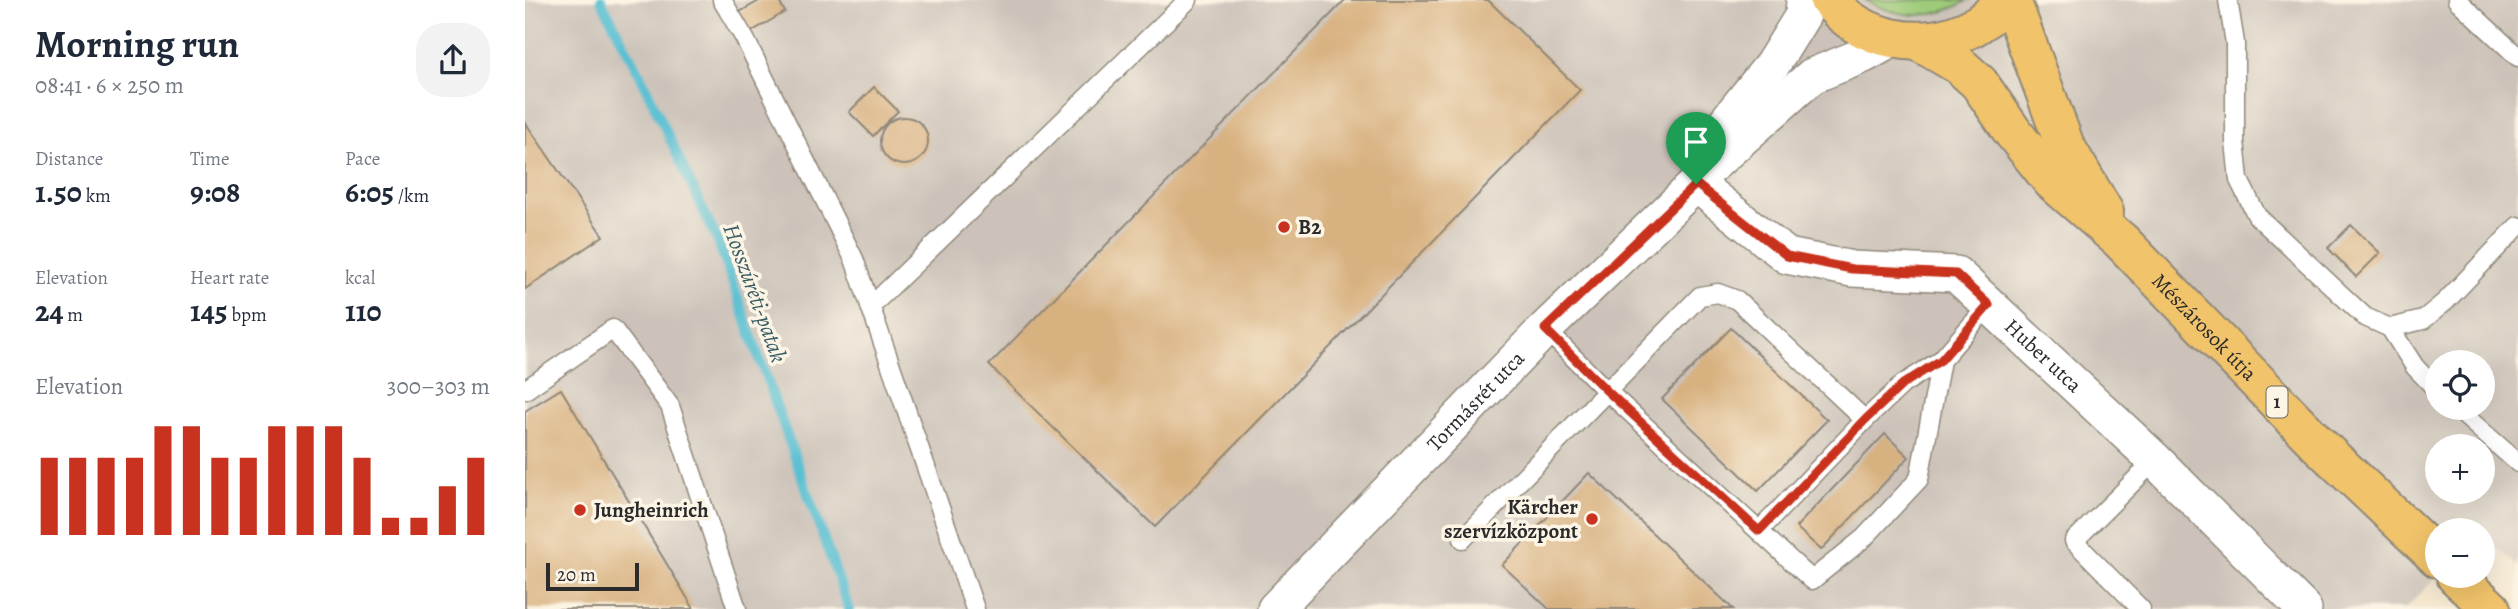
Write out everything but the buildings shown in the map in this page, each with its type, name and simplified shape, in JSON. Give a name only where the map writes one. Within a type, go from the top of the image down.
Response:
[{"type":"main road","name":"Mészárosok útja","points":[[1829,0],[1850,20],[1870,32],[1905,40],[1959,65],[1979,83],[2012,131],[2052,181],[2121,241],[2319,445],[2425,546]]},
{"type":"main road","points":[[1905,40],[1944,38],[1969,29],[1991,15],[2006,0]]},
{"type":"main road","name":"Mészárosok útja","points":[[2011,0],[2065,146],[2121,241]]},
{"type":"main road","points":[[2469,588],[2491,609]]},
{"type":"street","points":[[1703,175],[1718,132],[1772,65],[1803,15],[1804,0]]},
{"type":"street","name":"Tormásrét utca","points":[[1275,609],[1545,329],[1703,175],[1812,76],[1905,40]]},
{"type":"street","name":"Huber utca","points":[[1703,175],[1787,256],[1852,269],[1956,274],[2155,460],[2304,609]]},
{"type":"lane","points":[[722,0],[745,39],[854,259],[975,609]]},
{"type":"lane","points":[[870,307],[1188,0]]},
{"type":"lane","points":[[2228,0],[2235,43],[2235,141],[2239,180],[2257,216],[2365,317],[2390,328],[2415,367],[2425,377]]},
{"type":"lane","points":[[2457,0],[2518,57]]},
{"type":"lane","points":[[2390,328],[2423,320],[2446,301],[2518,226]]},
{"type":"lane","points":[[1463,539],[1700,296],[1718,293],[1737,300],[1865,420]]},
{"type":"lane","points":[[1759,531],[1903,384],[1941,360],[1989,305]]},
{"type":"lane","points":[[525,390],[613,328],[670,406],[737,609]]},
{"type":"lane","points":[[1545,329],[1607,391],[1812,580],[1864,538],[1919,479],[1941,360]]},
{"type":"lane","points":[[2470,420],[2518,463]]},
{"type":"lane","points":[[2141,609],[2074,541],[2155,460]]},
{"type":"shaded area","points":[[525,0],[2518,0],[2518,566],[2495,546],[2495,518],[2425,518],[2426,588],[2405,609],[525,609]]},
{"type":"green space","points":[[1865,0],[1968,0],[1942,12],[1917,15],[1891,11]]},
{"type":"waterway","name":"Hosszúréti-patak","points":[[601,0],[641,77],[718,242],[849,609]]},
{"type":"place","name":"B2","points":[[1284,227]]},
{"type":"place","name":"Jungheinrich","points":[[580,510]]},
{"type":"place","name":"Kärcher szervízközpont","points":[[1592,519]]},
{"type":"route","points":[[1696,184],[1787,256],[1852,269],[1956,274],[1989,305],[1941,360],[1903,384],[1759,531],[1607,391],[1545,329],[1696,184]]}]
